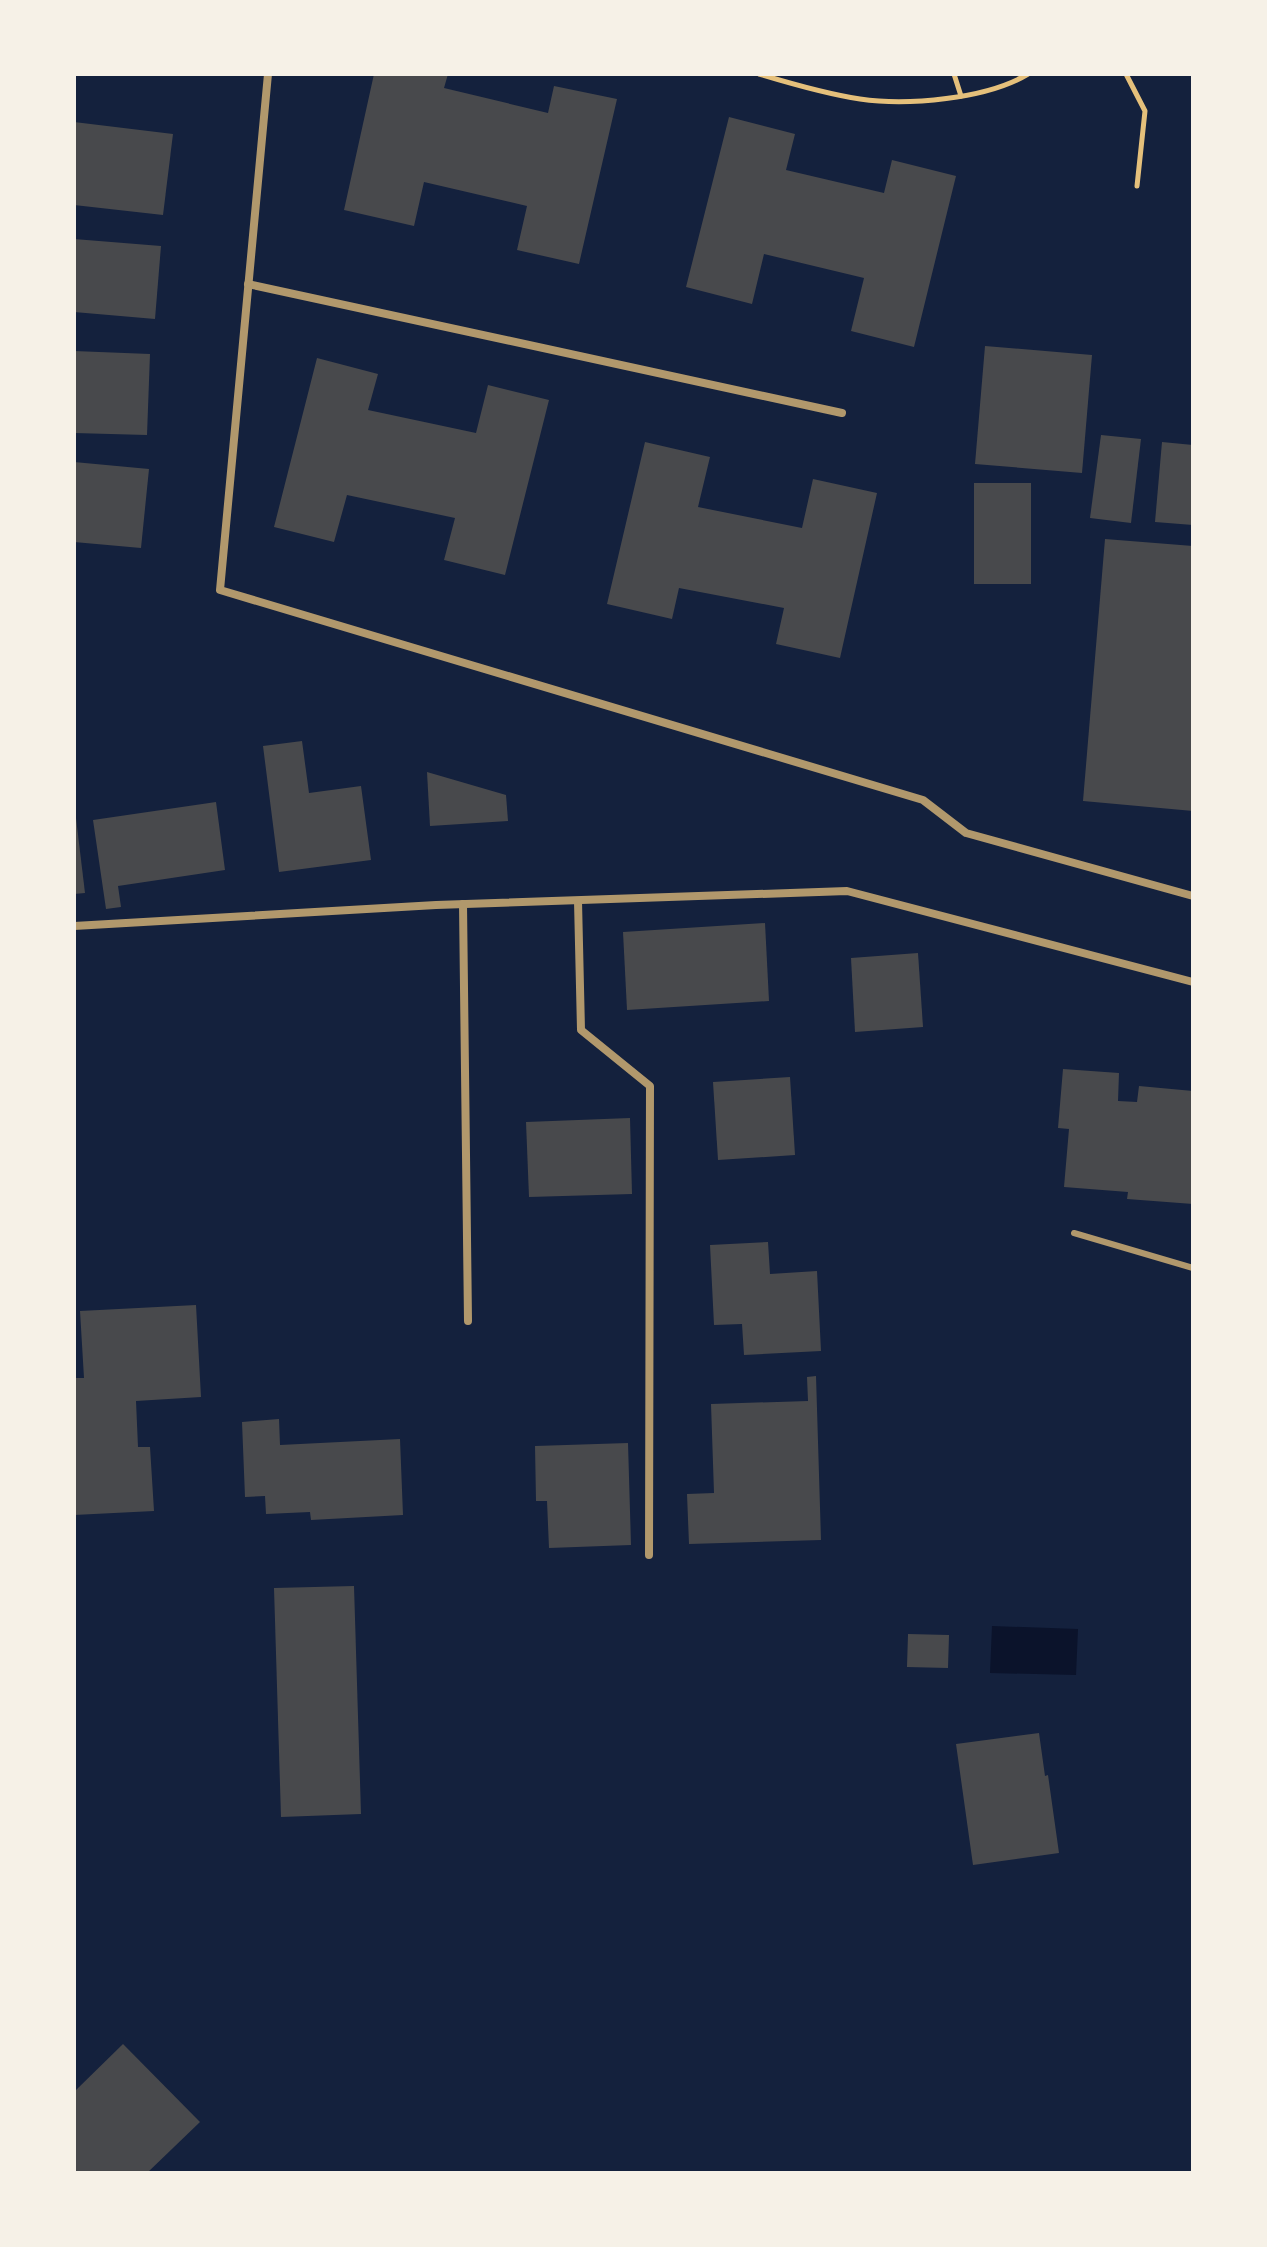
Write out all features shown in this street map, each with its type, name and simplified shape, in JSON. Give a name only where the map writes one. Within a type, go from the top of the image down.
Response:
[{"type":"street","points":[[268,74],[220,590],[923,800],[966,833],[1193,896]]},
{"type":"street","points":[[248,284],[842,413]]},
{"type":"street","points":[[74,926],[463,904],[847,891],[1193,982]]},
{"type":"street","points":[[578,901],[581,1030],[650,1086],[649,1555]]},
{"type":"street","points":[[463,904],[468,1321]]},
{"type":"lane","points":[[1074,1233],[1193,1268]]},
{"type":"path","points":[[759,74],[862,99],[903,100],[961,96],[997,89],[1028,74]]},
{"type":"path","points":[[954,74],[961,96]]},
{"type":"path","points":[[1126,74],[1145,111],[1137,186]]},
{"type":"water","points":[[992,1626],[1078,1629],[1076,1675],[990,1673]]},
{"type":"building","points":[[374,74],[448,74],[444,88],[548,113],[554,86],[617,99],[579,264],[517,250],[527,206],[424,182],[414,226],[344,210]]},
{"type":"building","points":[[729,117],[795,134],[786,170],[884,193],[892,160],[956,176],[914,347],[851,331],[864,278],[764,254],[752,304],[686,287]]},
{"type":"building","points":[[74,122],[173,134],[163,215],[74,205]]},
{"type":"building","points":[[74,239],[161,246],[155,319],[74,312]]},
{"type":"building","points":[[985,346],[1092,355],[1082,473],[975,464]]},
{"type":"building","points":[[74,351],[150,354],[147,435],[74,433]]},
{"type":"building","points":[[317,358],[378,374],[368,410],[476,433],[488,385],[549,400],[505,575],[444,560],[455,518],[347,495],[334,542],[274,527]]},
{"type":"building","points":[[1101,435],[1141,439],[1131,523],[1090,518]]},
{"type":"building","points":[[645,442],[710,457],[698,507],[802,528],[813,479],[877,493],[840,658],[776,644],[784,608],[679,588],[672,619],[607,604]]},
{"type":"building","points":[[1162,442],[1193,445],[1193,525],[1155,522]]},
{"type":"building","points":[[74,462],[149,469],[141,548],[74,542]]},
{"type":"building","points":[[974,483],[1031,483],[1031,584],[974,584]]},
{"type":"building","points":[[1105,539],[1193,546],[1193,811],[1083,801]]},
{"type":"building","points":[[302,741],[309,793],[361,786],[371,860],[279,872],[263,746]]},
{"type":"building","points":[[427,772],[506,795],[508,821],[430,826]]},
{"type":"building","points":[[216,802],[225,870],[118,886],[121,907],[106,909],[93,820]]},
{"type":"building","points":[[74,818],[85,893],[74,894]]},
{"type":"building","points":[[765,923],[769,1001],[627,1010],[623,932]]},
{"type":"building","points":[[918,953],[923,1027],[855,1032],[851,958]]},
{"type":"building","points":[[1063,1069],[1119,1073],[1118,1101],[1137,1102],[1139,1086],[1193,1091],[1193,1204],[1127,1199],[1128,1192],[1064,1187],[1069,1129],[1058,1128]]},
{"type":"building","points":[[790,1077],[795,1155],[718,1160],[713,1082]]},
{"type":"building","points":[[630,1118],[632,1194],[529,1197],[526,1122]]},
{"type":"building","points":[[768,1242],[770,1274],[817,1271],[821,1351],[744,1355],[742,1324],[714,1325],[710,1245]]},
{"type":"building","points":[[196,1305],[201,1397],[136,1401],[138,1447],[150,1447],[154,1511],[74,1515],[74,1378],[84,1378],[80,1311]]},
{"type":"building","points":[[816,1376],[821,1540],[689,1544],[687,1494],[714,1493],[711,1404],[808,1401],[807,1377]]},
{"type":"building","points":[[279,1419],[280,1445],[400,1439],[403,1515],[311,1520],[310,1512],[266,1514],[265,1496],[245,1497],[242,1422]]},
{"type":"building","points":[[628,1443],[631,1545],[549,1548],[547,1501],[536,1501],[535,1446]]},
{"type":"building","points":[[354,1586],[361,1814],[281,1817],[274,1588]]},
{"type":"building","points":[[908,1634],[949,1635],[948,1668],[907,1667]]},
{"type":"building","points":[[1039,1733],[1059,1853],[973,1865],[956,1744]]},
{"type":"building","points":[[123,2044],[200,2122],[147,2173],[74,2173],[74,2092]]}]
